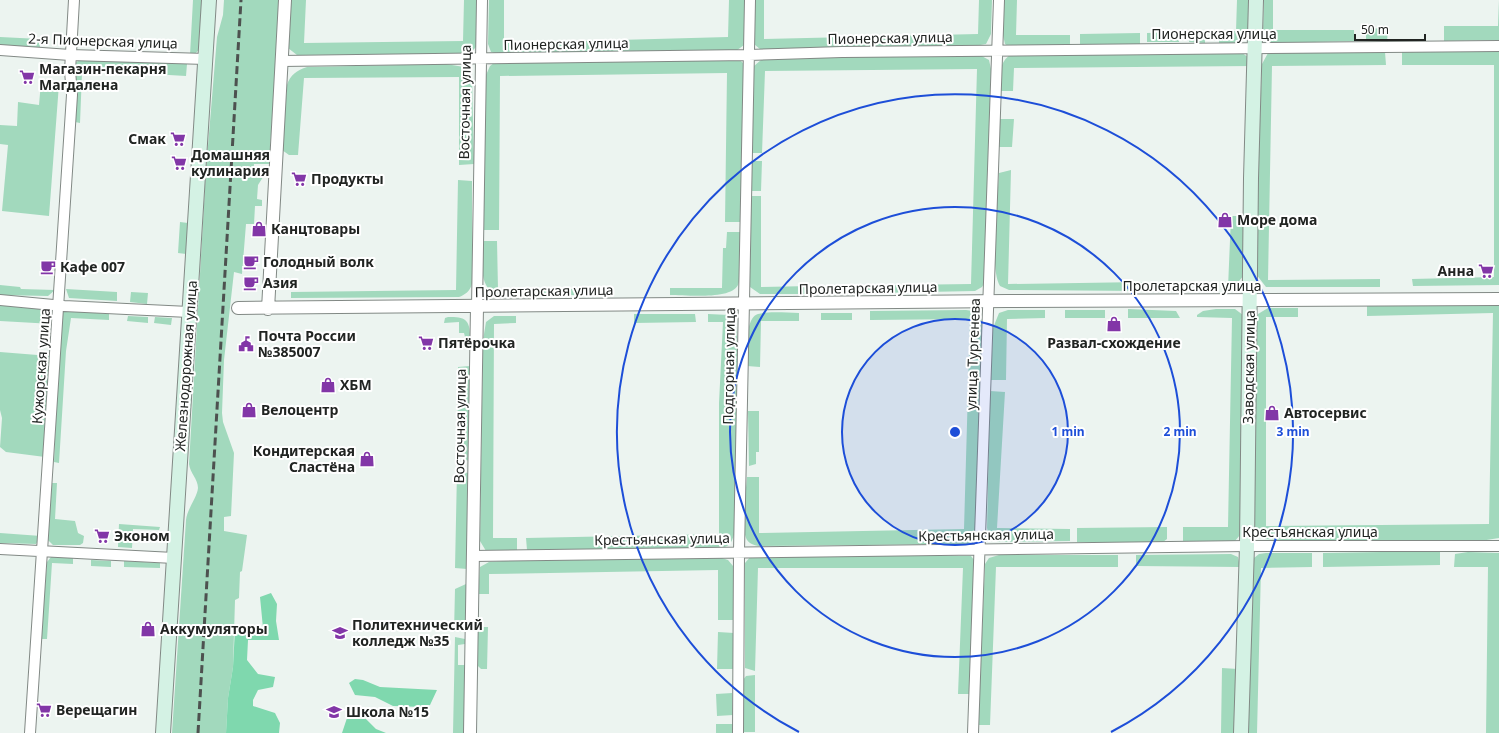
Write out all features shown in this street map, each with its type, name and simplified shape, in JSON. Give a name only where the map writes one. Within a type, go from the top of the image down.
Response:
[{"type":"main road","name":"Железнодорожная улица","points":[[163,733],[209,0]]},
{"type":"main road","name":"Заводская улица","points":[[1241,733],[1247,546],[1256,0]]},
{"type":"street","name":"Кужорская улица","points":[[30,733],[72,95],[70,55],[74,0]]},
{"type":"street","points":[[268,309],[285,0]]},
{"type":"street","name":"Восточная улица","points":[[470,733],[482,0]]},
{"type":"street","name":"Подгорная улица","points":[[738,733],[739,552],[750,0]]},
{"type":"street","name":"улица Тургенева","points":[[973,733],[981,550],[999,0]]},
{"type":"street","name":"Пионерская улица","points":[[281,61],[749,55],[842,52],[1499,46]]},
{"type":"street","name":"2-я Пионерская улица","points":[[0,50],[70,55],[206,59]]},
{"type":"street","name":"Пролетарская улица","points":[[238,308],[268,309],[989,301],[1499,299]]},
{"type":"street","points":[[0,300],[59,305],[189,312]]},
{"type":"street","name":"Крестьянская улица","points":[[473,556],[1247,546],[1499,546]]},
{"type":"street","points":[[0,549],[174,558]]},
{"type":"green space","points":[[193,0],[203,0],[200,48],[196,53],[190,55]]},
{"type":"green space","points":[[224,0],[280,0],[269,164],[254,164],[253,177],[263,177],[258,185],[257,199],[262,200],[262,206],[255,206],[254,224],[246,224],[242,274],[234,272],[224,360],[222,413],[223,422],[234,453],[231,516],[224,517],[224,531],[247,535],[242,571],[240,572],[239,598],[235,600],[233,667],[228,698],[226,733],[172,733],[186,520],[198,488],[189,464],[206,170],[217,37],[223,15]]},
{"type":"green space","points":[[289,0],[306,0],[304,43],[463,41],[464,0],[478,0],[476,47],[473,50],[463,54],[297,55],[288,48]]},
{"type":"green space","points":[[489,0],[504,0],[504,43],[728,37],[729,0],[746,0],[744,45],[736,51],[497,54],[491,52],[488,44]]},
{"type":"green space","points":[[754,0],[764,0],[764,39],[978,34],[979,0],[992,0],[991,34],[986,44],[969,47],[761,50],[754,44]]},
{"type":"green space","points":[[1004,0],[1017,0],[1016,35],[1070,35],[1070,46],[1008,46],[1005,44],[1003,35]]},
{"type":"green space","points":[[1237,0],[1252,0],[1250,34],[1238,43],[1219,43],[1219,31],[1236,31]]},
{"type":"green space","points":[[1264,0],[1273,0],[1273,30],[1354,30],[1354,41],[1273,43],[1267,40],[1263,30]]},
{"type":"green space","points":[[1499,0],[1499,40],[1444,41],[1444,26],[1498,26]]},
{"type":"green space","points":[[1366,28],[1388,29],[1387,41],[1366,41]]},
{"type":"green space","points":[[1179,32],[1179,42],[1147,42],[1147,33]]},
{"type":"green space","points":[[1190,32],[1205,33],[1205,43],[1189,42]]},
{"type":"green space","points":[[1140,33],[1140,44],[1080,45],[1080,34]]},
{"type":"green space","points":[[0,37],[40,39],[40,49],[0,46]]},
{"type":"green space","points":[[1499,50],[1499,285],[1413,286],[1412,279],[1494,277],[1494,65],[1402,65],[1402,52]]},
{"type":"green space","points":[[1385,52],[1386,65],[1272,66],[1268,280],[1380,279],[1380,287],[1266,287],[1256,274],[1255,264],[1262,64],[1268,53]]},
{"type":"green space","points":[[1242,53],[1248,57],[1252,66],[1014,68],[1013,91],[1000,91],[1000,75],[1002,65],[1007,57],[1012,54]]},
{"type":"green space","points":[[978,54],[989,60],[991,69],[986,280],[982,287],[975,291],[827,294],[827,286],[971,284],[977,69],[765,71],[762,153],[752,153],[754,66],[761,60],[776,57]]},
{"type":"green space","points":[[81,59],[187,64],[186,76],[84,70],[82,73],[80,123],[75,122],[75,63]]},
{"type":"green space","points":[[739,59],[744,64],[745,68],[741,222],[725,222],[727,73],[500,76],[499,230],[482,230],[486,75],[490,66],[494,63]]},
{"type":"green space","points":[[446,64],[464,67],[472,76],[474,164],[459,165],[459,77],[304,78],[298,155],[289,155],[282,150],[287,85],[294,73],[307,67]]},
{"type":"green space","points":[[41,82],[59,84],[49,216],[2,211],[8,145],[0,144],[0,125],[17,126],[18,102],[39,105]]},
{"type":"green space","points":[[1000,119],[1014,119],[1012,147],[999,147]]},
{"type":"green space","points":[[751,161],[762,161],[761,191],[751,191]]},
{"type":"green space","points":[[1011,170],[1008,284],[1142,282],[1142,291],[1009,290],[1000,286],[995,264],[999,173]]},
{"type":"green space","points":[[458,180],[472,181],[472,284],[469,291],[465,294],[459,297],[291,298],[291,292],[456,290]]},
{"type":"green space","points":[[750,196],[761,196],[761,287],[811,286],[811,294],[760,294],[750,287],[748,282]]},
{"type":"green space","points":[[1231,216],[1246,216],[1244,275],[1235,286],[1228,288]]},
{"type":"green space","points":[[180,222],[188,223],[186,254],[178,253]]},
{"type":"green space","points":[[727,232],[741,232],[740,280],[734,290],[718,295],[707,296],[670,295],[670,288],[722,288],[723,248],[726,248]]},
{"type":"green space","points":[[483,241],[497,241],[498,289],[606,289],[606,295],[496,295],[490,291],[486,285],[482,271]]},
{"type":"green space","points":[[0,285],[20,287],[21,289],[55,290],[48,296],[0,295]]},
{"type":"green space","points":[[66,289],[117,292],[117,301],[69,298]]},
{"type":"green space","points":[[131,292],[148,293],[147,304],[130,302]]},
{"type":"green space","points":[[0,305],[43,308],[50,311],[53,324],[0,321]]},
{"type":"green space","points":[[1367,306],[1499,306],[1499,538],[1474,542],[1334,543],[1264,539],[1256,534],[1254,526],[1255,323],[1258,314],[1268,308],[1298,308],[1298,317],[1266,317],[1266,526],[1489,524],[1493,313],[1367,316]]},
{"type":"green space","points":[[1128,309],[1176,311],[1180,318],[1128,318]]},
{"type":"green space","points":[[1235,309],[1243,315],[1240,535],[1235,541],[1230,542],[1183,541],[1183,527],[1228,527],[1232,318],[1197,317],[1197,315],[1203,311]]},
{"type":"green space","points":[[66,310],[109,314],[109,320],[71,318],[66,351],[59,463],[54,462],[60,321],[61,313]]},
{"type":"green space","points":[[966,310],[978,314],[983,325],[975,540],[968,544],[758,546],[748,541],[746,538],[744,525],[747,477],[759,477],[759,533],[964,529],[970,319],[870,320],[870,311]]},
{"type":"green space","points":[[1008,310],[1045,310],[1045,318],[1007,319],[1006,380],[991,380],[993,328],[999,313]]},
{"type":"green space","points":[[1065,310],[1105,310],[1105,318],[1065,318]]},
{"type":"green space","points":[[778,312],[799,313],[799,321],[761,321],[760,367],[747,366],[749,329],[754,317],[758,314]]},
{"type":"green space","points":[[821,313],[852,313],[852,320],[821,320]]},
{"type":"green space","points":[[634,314],[695,314],[696,322],[634,323]]},
{"type":"green space","points":[[708,314],[729,315],[734,317],[737,333],[738,404],[734,535],[731,543],[725,547],[719,548],[527,550],[526,538],[719,534],[719,403],[723,322],[708,322]]},
{"type":"green space","points":[[128,316],[148,317],[148,323],[127,321]]},
{"type":"green space","points":[[494,316],[516,316],[516,323],[494,324],[493,538],[517,538],[517,550],[486,551],[480,541],[483,340],[486,322]]},
{"type":"green space","points":[[155,317],[172,318],[171,325],[154,323]]},
{"type":"green space","points":[[448,317],[465,320],[469,326],[470,337],[465,337],[464,333],[459,333],[459,322],[444,323],[445,318]]},
{"type":"green space","points":[[0,352],[50,356],[45,457],[6,452],[0,447],[2,418],[0,410]]},
{"type":"green space","points":[[470,366],[470,461],[461,459],[457,456],[458,367]]},
{"type":"green space","points":[[990,391],[1005,392],[997,528],[1070,529],[1070,541],[998,542],[989,536],[987,528]]},
{"type":"green space","points":[[748,411],[759,411],[759,452],[756,452],[756,464],[749,466]]},
{"type":"green space","points":[[457,471],[468,473],[467,569],[455,568]]},
{"type":"green space","points":[[52,483],[57,483],[55,519],[75,521],[78,533],[84,536],[83,543],[80,545],[53,545],[48,540]]},
{"type":"green space","points":[[119,524],[160,527],[159,530],[133,529],[132,548],[118,547]]},
{"type":"green space","points":[[1167,527],[1167,539],[1163,542],[1077,542],[1077,528]]},
{"type":"green space","points":[[0,533],[41,536],[36,544],[0,543]]},
{"type":"green space","points":[[1440,551],[1440,565],[1323,567],[1323,553]]},
{"type":"green space","points":[[1468,552],[1499,553],[1499,733],[1486,733],[1488,567],[1454,567],[1455,554]]},
{"type":"green space","points":[[1312,553],[1312,567],[1261,568],[1257,733],[1246,733],[1252,567],[1254,558],[1259,554]]},
{"type":"green space","points":[[1231,554],[1238,557],[1240,567],[1136,566],[1136,555]]},
{"type":"green space","points":[[999,555],[1118,555],[1118,567],[996,567],[990,725],[978,725],[985,564],[989,558]]},
{"type":"green space","points":[[751,556],[971,556],[974,560],[970,694],[958,694],[963,568],[758,568],[755,671],[745,668],[745,563]]},
{"type":"green space","points":[[51,557],[73,558],[73,564],[52,563],[47,639],[41,639],[47,562]]},
{"type":"green space","points":[[722,558],[728,560],[733,566],[735,620],[718,620],[718,570],[489,574],[489,594],[478,594],[480,567],[489,562]]},
{"type":"green space","points":[[91,560],[111,561],[111,567],[91,566]]},
{"type":"green space","points":[[124,561],[160,563],[160,568],[124,567]]},
{"type":"green space","points":[[466,584],[466,631],[454,632],[455,589]]},
{"type":"green space","points":[[271,593],[277,604],[276,621],[279,640],[248,640],[247,660],[258,674],[275,677],[273,687],[258,690],[253,700],[253,706],[275,713],[280,723],[279,733],[226,733],[228,698],[233,667],[235,628],[248,628],[257,631],[263,628],[260,597]]},
{"type":"green space","points":[[477,627],[488,627],[487,669],[481,669],[477,665]]},
{"type":"green space","points":[[718,632],[734,633],[733,669],[717,669]]},
{"type":"green space","points":[[455,637],[465,639],[465,644],[458,645],[458,665],[465,665],[464,733],[453,733]]},
{"type":"green space","points":[[1222,668],[1238,669],[1237,733],[1221,733]]},
{"type":"green space","points":[[755,675],[755,732],[743,732],[741,713],[743,680],[746,676]]},
{"type":"green space","points":[[355,679],[363,680],[380,687],[437,690],[430,705],[423,707],[393,706],[375,697],[355,695],[349,683]]},
{"type":"green space","points":[[732,693],[733,715],[717,716],[716,694]]},
{"type":"green space","points":[[353,715],[362,715],[376,729],[386,733],[342,733],[347,718]]},
{"type":"green space","points":[[716,724],[733,724],[733,733],[716,733]]},
{"type":"railway","points":[[198,733],[241,0]]},
{"type":"place","name":"Магазин-пекарня Магдалена","points":[[27,77]]},
{"type":"place","name":"Смак","points":[[178,139]]},
{"type":"place","name":"Домашняя кулинария","points":[[179,163]]},
{"type":"place","name":"Продукты","points":[[299,179]]},
{"type":"place","name":"Море дома","points":[[1225,220]]},
{"type":"place","name":"Канцтовары","points":[[259,229]]},
{"type":"place","name":"Голодный волк","points":[[251,262]]},
{"type":"place","name":"Кафе 007","points":[[48,267]]},
{"type":"place","name":"Анна","points":[[1486,271]]},
{"type":"place","name":"Азия","points":[[251,283]]},
{"type":"place","name":"Развал-схождение","points":[[1114,324]]},
{"type":"place","name":"Пятёрочка","points":[[426,343]]},
{"type":"place","name":"Почта России №385007","points":[[246,344]]},
{"type":"place","name":"ХБМ","points":[[328,385]]},
{"type":"place","name":"Велоцентр","points":[[249,410]]},
{"type":"place","name":"Автосервис","points":[[1272,413]]},
{"type":"place","name":"Кондитерская Сластёна","points":[[367,459]]},
{"type":"place","name":"Эконом","points":[[102,536]]},
{"type":"place","name":"Аккумуляторы","points":[[148,629]]},
{"type":"place","name":"Политехнический колледж №35","points":[[340,633]]},
{"type":"place","name":"Верещагин","points":[[44,710]]},
{"type":"place","name":"Школа №15","points":[[334,712]]}]
